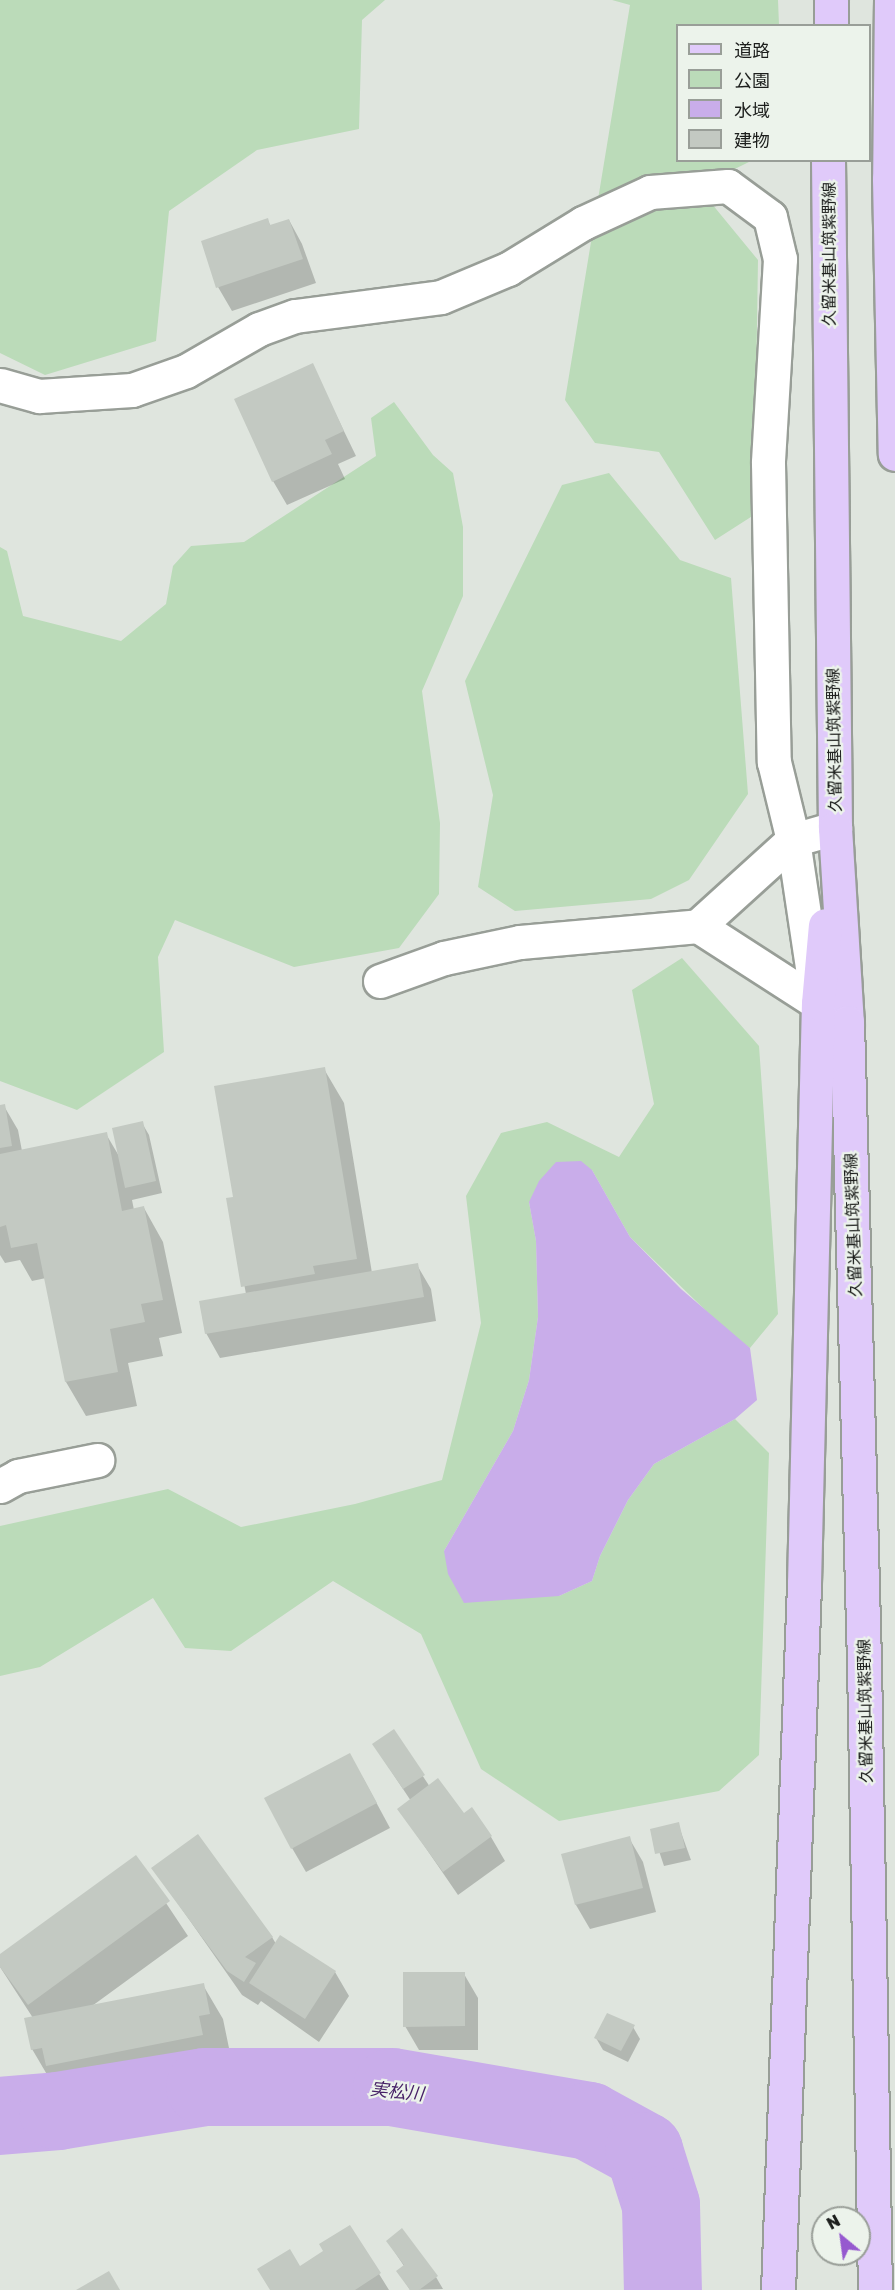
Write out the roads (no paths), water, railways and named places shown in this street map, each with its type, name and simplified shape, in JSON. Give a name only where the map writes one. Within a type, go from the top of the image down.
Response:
[{"type":"main road","points":[[831,0],[831,24]]},
{"type":"main road","points":[[891,0],[889,179],[895,454]]},
{"type":"main road","name":"久留米基山筑紫野線","points":[[828,162],[835,828],[847,1022],[864,1662],[875,2290]]},
{"type":"main road","points":[[777,2290],[804,1583],[818,1003],[835,828]]},
{"type":"street","points":[[0,386],[39,396],[132,390],[186,371],[259,329],[295,316],[441,297],[508,269],[583,223],[650,192],[728,186],[770,217],[780,259],[768,463],[774,750],[793,840],[818,1003]]},
{"type":"street","points":[[381,981],[444,958],[520,942],[698,926],[793,840],[835,828]]},
{"type":"street","points":[[698,926],[847,1022]]},
{"type":"street","points":[[0,1486],[18,1476],[97,1460]]},
{"type":"water","points":[[581,1161],[592,1170],[630,1237],[681,1289],[750,1348],[757,1400],[735,1419],[654,1464],[628,1500],[600,1556],[592,1581],[559,1596],[464,1603],[448,1574],[444,1551],[513,1431],[529,1380],[538,1317],[536,1241],[529,1202],[539,1181],[556,1162]]},
{"type":"waterway","name":"実松川","points":[[0,2116],[58,2111],[205,2087],[392,2087],[589,2121],[644,2151],[661,2205],[663,2290]]}]
